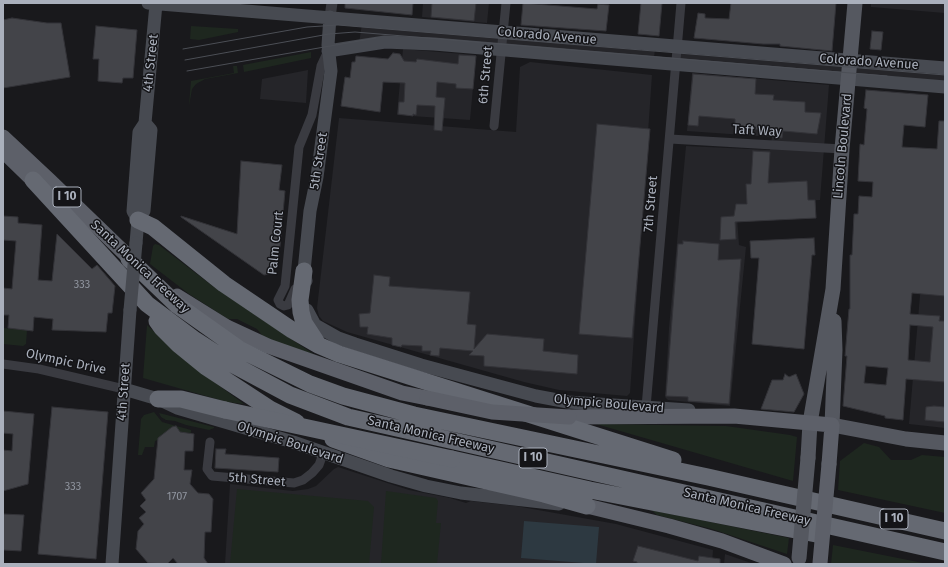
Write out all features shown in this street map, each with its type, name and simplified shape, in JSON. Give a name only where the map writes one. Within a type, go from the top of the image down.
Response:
[{"type":"highway","name":"Santa Monica Freeway","points":[[3,137],[177,305],[210,330],[239,349],[310,384],[343,396],[414,415],[708,477],[945,531]]},
{"type":"highway","name":"Santa Monica Freeway","points":[[3,151],[33,180],[146,304],[195,340],[251,375],[290,395],[348,416],[945,553]]},
{"type":"highway","points":[[138,220],[152,227],[224,284],[292,330],[318,345],[339,354],[669,458],[708,477]]},
{"type":"highway","points":[[129,259],[200,311],[247,337],[268,346],[388,388],[492,412],[569,417],[734,416]]},
{"type":"highway","points":[[304,272],[300,300],[301,312],[304,323],[318,345]]},
{"type":"highway","points":[[146,304],[162,328],[206,367],[270,410],[328,437],[389,459],[544,494],[587,506]]},
{"type":"highway","points":[[158,399],[181,398],[226,410],[762,525],[856,541],[945,553]]},
{"type":"highway","name":"Olympic Boulevard","points":[[734,416],[832,425]]},
{"type":"highway","name":"Lincoln Boulevard","points":[[820,563],[832,425]]},
{"type":"highway","name":"Olympic Boulevard","points":[[587,506],[669,526],[722,541],[784,564]]},
{"type":"main road","name":"Colorado Avenue","points":[[153,3],[945,68]]},
{"type":"main road","name":"4th Street","points":[[112,564],[124,389],[138,220],[144,211],[151,130],[145,123],[153,3]]},
{"type":"main road","name":"Lincoln Boulevard","points":[[832,425],[835,350],[833,289],[842,149],[856,3]]},
{"type":"main road","name":"5th Street","points":[[304,272],[308,248],[310,211],[317,178],[331,71],[328,50],[330,17]]},
{"type":"main road","name":"Colorado Avenue","points":[[328,50],[371,44],[405,42],[945,87]]},
{"type":"main road","name":"Olympic Boulevard","points":[[304,272],[306,281],[305,301],[311,319],[321,330],[349,342],[420,365],[536,396],[568,402],[698,410],[734,416]]},
{"type":"main road","name":"Lincoln Boulevard","points":[[799,561],[810,423],[833,289]]},
{"type":"main road","name":"Olympic Boulevard","points":[[124,389],[158,399],[177,408],[293,442],[323,454],[433,488],[461,493],[587,506]]},
{"type":"main road","name":"Olympic Boulevard","points":[[832,425],[906,439],[945,443]]},
{"type":"street","name":"5th Street","points":[[330,17],[332,3]]},
{"type":"street","name":"6th Street","points":[[494,126],[506,3]]},
{"type":"street","name":"7th Street","points":[[646,407],[681,3]]},
{"type":"street","name":"5th Street","points":[[312,115],[321,66],[328,50]]},
{"type":"street","name":"Palm Court","points":[[308,248],[298,267],[291,301],[284,306],[280,304],[278,300],[285,286],[299,147],[312,115]]},
{"type":"street","name":"Taft Way","points":[[670,139],[842,149]]},
{"type":"street","name":"Olympic Drive","points":[[3,364],[40,369],[124,389]]},
{"type":"street","name":"5th Street","points":[[210,442],[207,469],[212,476],[294,483],[303,480],[312,473],[319,466],[323,454]]},
{"type":"shaded area","points":[[423,3],[489,3],[487,23],[422,17]]},
{"type":"shaded area","points":[[871,3],[945,3],[945,13],[871,7]]},
{"type":"shaded area","points":[[362,24],[655,48],[654,59],[359,43]]},
{"type":"shaded area","points":[[191,26],[238,29],[238,32],[199,40],[190,39]]},
{"type":"shaded area","points":[[403,49],[476,55],[470,120],[397,115]]},
{"type":"shaded area","points":[[681,50],[945,72],[945,83],[680,61]]},
{"type":"shaded area","points":[[311,52],[311,58],[244,72],[243,65]]},
{"type":"shaded area","points":[[530,62],[652,75],[630,393],[627,396],[559,390],[524,382],[347,332],[323,321],[319,316],[317,308],[339,118],[516,132],[520,67]]},
{"type":"shaded area","points":[[233,66],[237,66],[238,73],[205,79],[196,84],[192,89],[189,106],[191,81],[234,73]]},
{"type":"shaded area","points":[[308,70],[306,103],[260,99],[262,79]]},
{"type":"shaded area","points":[[692,73],[829,85],[820,200],[736,204],[739,245],[746,247],[730,406],[668,400],[665,397],[669,328],[686,146],[770,150],[772,137],[687,131]]},
{"type":"shaded area","points":[[155,244],[159,245],[214,287],[315,355],[265,339],[257,329],[237,319],[228,319],[189,294],[150,264],[153,246]]},
{"type":"shaded area","points":[[945,247],[945,428],[909,424],[924,249]]},
{"type":"shaded area","points":[[147,325],[186,361],[244,404],[227,402],[143,378]]},
{"type":"shaded area","points":[[3,328],[27,330],[26,344],[23,346],[3,344]]},
{"type":"shaded area","points":[[154,412],[162,422],[191,430],[191,433],[177,432],[155,441],[154,447],[145,447],[142,455],[138,455],[141,419],[144,415]]},
{"type":"shaded area","points":[[159,413],[214,428],[209,430],[166,420],[161,417]]},
{"type":"shaded area","points":[[596,424],[726,426],[797,437],[793,481]]},
{"type":"shaded area","points":[[864,443],[879,447],[891,460],[911,460],[922,455],[945,457],[945,513],[838,490],[840,461]]},
{"type":"shaded area","points":[[338,467],[409,490],[450,498],[466,503],[471,501],[516,506],[616,524],[713,550],[712,564],[225,564],[230,484],[293,491],[308,489],[316,486]]},
{"type":"shaded area","points":[[237,489],[368,501],[374,507],[369,564],[230,564]]},
{"type":"shaded area","points":[[386,491],[436,498],[438,501],[436,523],[441,523],[437,564],[381,564]]},
{"type":"shaded area","points":[[651,510],[789,538],[787,554],[712,529],[657,515]]},
{"type":"shaded area","points":[[524,521],[599,527],[596,564],[521,558]]},
{"type":"shaded area","points":[[833,545],[928,564],[831,564]]},
{"type":"shaded area","points":[[725,554],[754,564],[724,564]]},
{"type":"building","points":[[345,3],[413,3],[412,15],[345,8]]},
{"type":"building","points":[[432,3],[476,3],[474,21],[431,17]]},
{"type":"building","points":[[523,3],[597,9],[598,4],[609,5],[606,31],[521,25]]},
{"type":"building","points":[[641,3],[662,3],[659,36],[638,34]]},
{"type":"building","points":[[731,3],[836,3],[832,51],[780,46],[780,44],[694,38],[698,13],[705,14],[705,18],[729,19]]},
{"type":"building","points":[[12,18],[47,23],[61,23],[70,77],[3,88],[3,20]]},
{"type":"building","points":[[96,26],[137,30],[133,78],[123,78],[122,83],[98,81],[99,59],[93,59]]},
{"type":"building","points":[[872,31],[883,32],[881,50],[870,49]]},
{"type":"building","points":[[393,53],[400,54],[404,61],[416,62],[417,59],[458,64],[459,55],[476,56],[473,89],[456,88],[456,84],[437,82],[436,97],[445,98],[442,131],[434,130],[435,106],[417,105],[416,115],[413,114],[413,116],[398,114],[399,102],[404,102],[405,83],[383,82],[380,112],[341,106],[345,77],[350,78],[352,62],[355,62],[356,56],[388,59]]},
{"type":"building","points":[[693,74],[756,79],[755,94],[774,95],[773,100],[805,102],[805,112],[821,113],[817,134],[783,131],[782,138],[774,137],[774,131],[750,129],[750,132],[737,131],[737,128],[735,128],[735,119],[699,116],[698,126],[688,125]]},
{"type":"building","points":[[866,90],[928,95],[925,127],[904,125],[902,147],[937,149],[939,121],[945,121],[945,296],[912,293],[910,314],[940,316],[939,321],[945,321],[945,382],[906,379],[903,420],[885,418],[885,416],[843,406],[847,356],[845,356],[850,309],[850,255],[852,255],[854,214],[858,214],[859,196],[872,197],[873,182],[858,181],[860,144],[864,145],[867,109],[864,108]],"holes":[[[910,325],[933,327],[930,362],[908,360]],[[866,366],[888,368],[886,385],[864,383]]]},
{"type":"building","points":[[597,124],[650,129],[632,338],[579,334]]},
{"type":"building","points":[[753,151],[770,152],[768,183],[807,181],[808,200],[815,200],[816,218],[735,222],[736,239],[720,240],[721,217],[734,216],[736,204],[747,204],[746,184],[751,184]]},
{"type":"building","points":[[241,161],[282,165],[279,190],[285,191],[279,257],[269,274],[264,275],[181,217],[237,234]]},
{"type":"building","points":[[3,216],[18,217],[18,223],[42,225],[38,280],[52,281],[57,234],[92,269],[97,265],[115,286],[112,313],[108,313],[106,332],[52,330],[53,319],[34,317],[33,331],[8,328],[9,315],[3,315],[3,288],[12,289],[16,241],[3,240]]},
{"type":"building","points":[[814,238],[815,255],[812,255],[804,349],[752,344],[759,258],[751,258],[750,241]]},
{"type":"building","points":[[683,241],[719,244],[718,260],[741,259],[729,404],[688,401],[688,397],[666,396],[678,244],[683,244]]},
{"type":"building","points":[[374,275],[390,277],[389,286],[470,292],[467,324],[476,325],[474,349],[487,334],[544,339],[543,351],[578,355],[577,374],[484,366],[484,356],[469,355],[473,351],[440,348],[439,356],[430,355],[431,351],[422,351],[422,346],[402,345],[401,347],[392,345],[392,338],[367,334],[368,327],[360,327],[359,314],[370,313]]},
{"type":"building","points":[[785,374],[789,377],[796,374],[804,394],[794,412],[761,409],[772,380],[783,380]]},
{"type":"building","points":[[52,407],[108,412],[96,559],[38,554]]},
{"type":"building","points":[[926,407],[945,407],[945,422],[925,420]]},
{"type":"building","points":[[3,411],[34,414],[28,484],[3,491],[3,450],[12,451],[13,434],[3,433]]},
{"type":"building","points":[[176,426],[180,432],[194,434],[193,451],[185,451],[184,470],[192,470],[190,484],[198,493],[209,494],[213,499],[211,532],[205,532],[204,558],[208,564],[178,564],[173,558],[167,564],[148,563],[136,549],[138,531],[144,524],[139,518],[146,512],[140,506],[146,500],[141,493],[154,479],[158,438],[172,427]]},
{"type":"building","points":[[216,449],[226,449],[225,454],[279,458],[278,472],[215,468]]},
{"type":"building","points":[[3,514],[24,515],[21,551],[3,550]]},
{"type":"building","points":[[638,546],[698,561],[699,556],[720,559],[720,564],[637,564],[637,562],[633,561]]},
{"type":"tram line","points":[[183,49],[307,27],[338,25],[945,75]]},
{"type":"tram line","points":[[185,60],[329,34],[355,32],[887,76]]},
{"type":"tram line","points":[[187,71],[376,38]]}]
